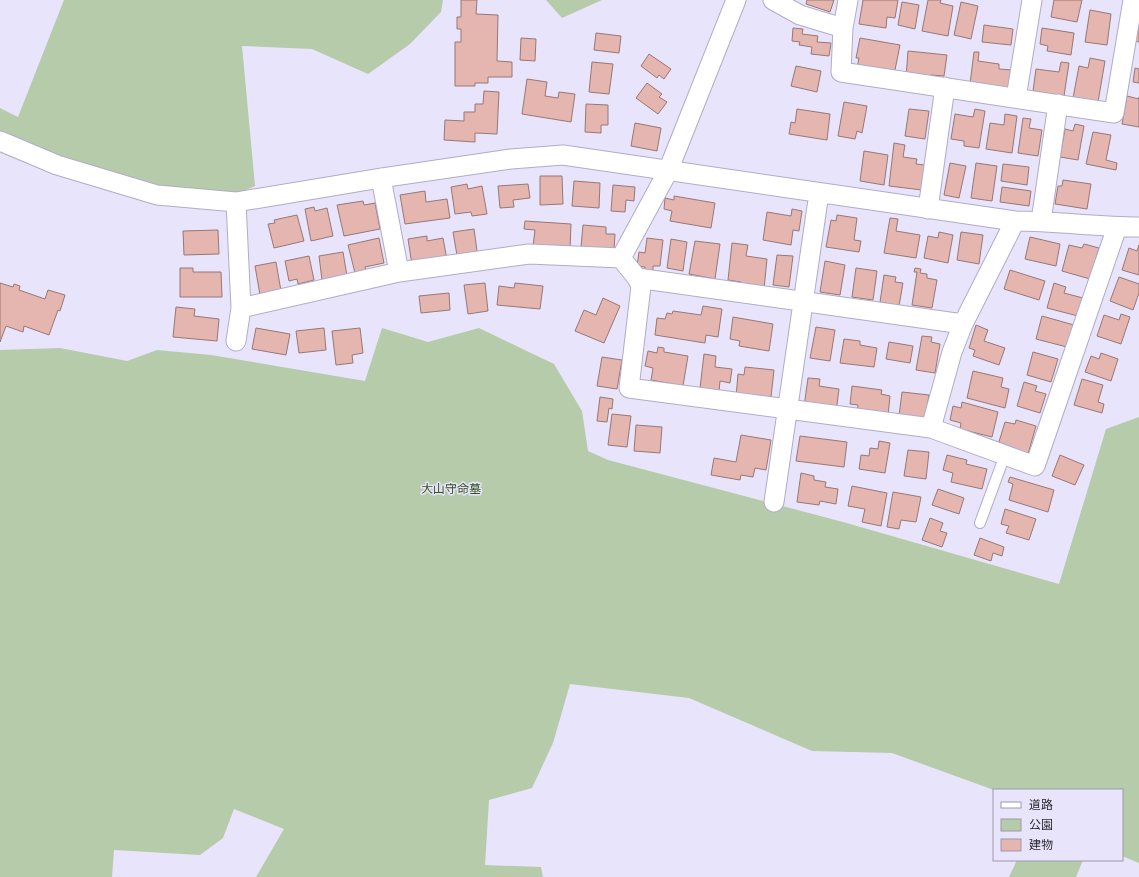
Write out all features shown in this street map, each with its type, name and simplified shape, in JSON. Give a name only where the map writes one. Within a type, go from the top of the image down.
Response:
[{"type":"street","points":[[621,258],[668,170],[736,0]]},
{"type":"street","points":[[773,0],[800,15],[843,28]]},
{"type":"street","points":[[848,0],[843,28],[841,72],[1114,113],[1132,0]]},
{"type":"street","points":[[1016,98],[1032,0]]},
{"type":"street","points":[[928,209],[945,87]]},
{"type":"street","points":[[1041,221],[1058,104]]},
{"type":"street","points":[[0,141],[57,165],[157,195],[236,202],[511,159],[563,155],[1015,221],[1041,221],[1116,227],[1139,227]]},
{"type":"street","points":[[382,178],[399,272]]},
{"type":"street","points":[[774,502],[819,193]]},
{"type":"street","points":[[236,202],[241,308],[236,341]]},
{"type":"street","points":[[931,428],[952,352],[963,324],[1015,221]]},
{"type":"street","points":[[241,308],[399,272],[529,254],[621,258],[637,278],[641,286],[629,388],[931,428],[1035,466],[1116,227]]},
{"type":"street","points":[[637,278],[963,324]]},
{"type":"lane","points":[[980,523],[1005,455]]},
{"type":"green space","points":[[64,0],[443,0],[441,12],[410,44],[368,74],[312,49],[242,46],[255,186],[237,194],[182,194],[0,138],[0,108],[18,117]]},
{"type":"green space","points":[[546,0],[602,0],[562,18]]},
{"type":"green space","name":"大山守命墓","points":[[382,328],[428,342],[479,328],[554,364],[582,411],[588,451],[608,460],[843,522],[1059,584],[1106,429],[1139,417],[1139,863],[1123,856],[1123,789],[993,790],[892,753],[812,751],[689,698],[570,684],[553,743],[532,788],[489,800],[485,865],[541,867],[543,877],[256,877],[284,829],[234,809],[223,838],[200,855],[114,850],[112,877],[0,877],[0,350],[60,348],[127,361],[157,350],[211,355],[365,381]]},
{"type":"green space","points":[[1017,861],[1083,861],[1076,877],[1009,877]]},
{"type":"building","points":[[461,0],[477,0],[476,14],[498,15],[497,61],[512,62],[512,77],[488,77],[488,83],[475,83],[475,86],[455,86],[455,42],[461,42],[461,29],[457,29],[457,17],[461,17]]},
{"type":"building","points":[[807,0],[834,0],[830,12],[806,4]]},
{"type":"building","points":[[863,0],[898,0],[895,18],[887,17],[886,28],[859,24]]},
{"type":"building","points":[[928,0],[941,0],[940,3],[953,6],[948,36],[922,31]]},
{"type":"building","points":[[1054,0],[1082,0],[1077,22],[1051,17]]},
{"type":"building","points":[[902,2],[919,5],[915,29],[898,25]]},
{"type":"building","points":[[961,2],[978,6],[971,39],[954,35]]},
{"type":"building","points":[[1090,10],[1111,14],[1107,45],[1085,42]]},
{"type":"building","points":[[984,25],[1013,29],[1011,45],[982,42]]},
{"type":"building","points":[[793,28],[803,29],[802,34],[818,36],[817,42],[831,43],[829,56],[811,54],[812,47],[799,45],[800,42],[792,41]]},
{"type":"building","points":[[1042,28],[1074,33],[1071,55],[1047,51],[1048,46],[1040,44]]},
{"type":"building","points":[[1137,28],[1139,28],[1139,42],[1135,41]]},
{"type":"building","points":[[596,33],[621,36],[619,53],[594,50]]},
{"type":"building","points":[[521,38],[536,39],[535,61],[520,60]]},
{"type":"building","points":[[860,38],[900,45],[894,75],[857,68],[859,58],[856,58]]},
{"type":"building","points":[[908,51],[947,55],[944,76],[931,75],[931,80],[906,77]]},
{"type":"building","points":[[974,52],[979,52],[978,61],[999,64],[999,69],[1012,70],[1009,89],[970,84]]},
{"type":"building","points":[[649,54],[671,69],[664,79],[659,75],[657,78],[641,66]]},
{"type":"building","points":[[1090,58],[1105,61],[1098,102],[1073,98],[1079,66],[1088,68]]},
{"type":"building","points":[[592,62],[613,64],[609,94],[589,92]]},
{"type":"building","points":[[1061,62],[1069,63],[1064,96],[1033,91],[1036,69],[1059,72]]},
{"type":"building","points":[[796,66],[821,71],[817,92],[791,86]]},
{"type":"building","points":[[1135,68],[1139,69],[1139,83],[1133,82]]},
{"type":"building","points":[[527,79],[547,82],[545,96],[558,98],[559,92],[575,94],[571,122],[522,114]]},
{"type":"building","points":[[647,83],[662,94],[659,97],[667,102],[658,114],[636,98]]},
{"type":"building","points":[[484,91],[499,92],[497,134],[475,133],[475,142],[444,140],[445,120],[464,121],[464,112],[475,112],[475,104],[483,104]]},
{"type":"building","points":[[1127,96],[1139,99],[1139,127],[1122,124]]},
{"type":"building","points":[[844,102],[867,106],[862,133],[857,131],[855,139],[838,136]]},
{"type":"building","points":[[586,104],[608,105],[608,125],[601,125],[601,133],[585,132]]},
{"type":"building","points":[[797,109],[830,114],[827,140],[789,134],[791,122],[795,123]]},
{"type":"building","points":[[909,109],[929,111],[925,139],[905,136]]},
{"type":"building","points":[[975,109],[985,111],[979,148],[964,146],[964,141],[951,139],[955,114],[973,117]]},
{"type":"building","points":[[1005,114],[1017,116],[1012,153],[986,149],[990,123],[1004,125]]},
{"type":"building","points":[[1023,118],[1031,119],[1029,128],[1042,130],[1038,156],[1018,153]]},
{"type":"building","points":[[635,123],[661,128],[657,151],[631,146]]},
{"type":"building","points":[[1075,124],[1084,126],[1078,160],[1060,157],[1065,129],[1073,131]]},
{"type":"building","points":[[1093,132],[1111,135],[1106,160],[1117,163],[1116,170],[1086,164]]},
{"type":"building","points":[[894,143],[905,145],[903,157],[917,159],[916,164],[925,165],[922,190],[889,186]]},
{"type":"building","points":[[864,151],[888,155],[884,185],[860,181]]},
{"type":"building","points":[[950,163],[966,166],[959,198],[944,195]]},
{"type":"building","points":[[976,163],[997,166],[992,201],[971,198]]},
{"type":"building","points":[[1003,164],[1029,167],[1027,185],[1001,181]]},
{"type":"building","points":[[540,176],[562,176],[563,204],[540,205]]},
{"type":"building","points":[[1063,180],[1091,184],[1087,209],[1055,204],[1058,186],[1062,186]]},
{"type":"building","points":[[574,181],[600,183],[599,208],[572,206]]},
{"type":"building","points":[[467,184],[468,189],[482,186],[487,214],[472,216],[471,212],[455,214],[451,187]]},
{"type":"building","points":[[528,184],[530,198],[513,200],[514,207],[500,208],[498,186]]},
{"type":"building","points":[[613,185],[635,187],[634,201],[626,200],[625,212],[611,211]]},
{"type":"building","points":[[1002,187],[1031,191],[1029,206],[1000,202]]},
{"type":"building","points":[[425,191],[426,202],[447,199],[450,218],[405,224],[400,195]]},
{"type":"building","points":[[674,196],[715,203],[711,228],[670,221],[672,211],[664,209],[665,198],[674,200]]},
{"type":"building","points":[[363,201],[364,205],[375,203],[380,229],[344,236],[337,205]]},
{"type":"building","points":[[314,207],[315,211],[327,208],[333,236],[311,241],[305,209]]},
{"type":"building","points":[[792,209],[802,211],[799,231],[793,230],[791,245],[763,240],[767,212],[791,216]]},
{"type":"building","points":[[297,215],[304,241],[274,248],[268,224],[275,223],[274,220]]},
{"type":"building","points":[[837,215],[857,218],[854,240],[861,241],[859,252],[826,247],[831,220],[836,221]]},
{"type":"building","points":[[890,218],[898,219],[896,231],[920,235],[916,258],[884,253]]},
{"type":"building","points":[[525,221],[571,224],[570,249],[533,246],[535,230],[524,229]]},
{"type":"building","points":[[583,225],[606,227],[606,234],[615,234],[614,250],[581,247]]},
{"type":"building","points":[[474,229],[478,258],[458,261],[453,232]]},
{"type":"building","points":[[218,230],[219,254],[184,255],[183,231]]},
{"type":"building","points":[[939,232],[953,235],[948,263],[924,258],[928,236],[938,238]]},
{"type":"building","points":[[961,232],[983,235],[979,264],[957,260]]},
{"type":"building","points":[[427,236],[427,241],[443,238],[447,260],[412,265],[408,239]]},
{"type":"building","points":[[1030,237],[1060,244],[1056,266],[1025,259]]},
{"type":"building","points":[[379,238],[384,263],[365,267],[367,275],[356,277],[348,245]]},
{"type":"building","points":[[647,238],[663,240],[660,266],[653,266],[653,272],[644,271],[645,267],[637,266],[639,252],[645,253]]},
{"type":"building","points":[[671,239],[687,242],[683,271],[667,268]]},
{"type":"building","points":[[695,241],[720,244],[715,279],[689,274]]},
{"type":"building","points":[[732,243],[748,245],[746,256],[767,259],[764,289],[741,286],[741,282],[728,280]]},
{"type":"building","points":[[1084,244],[1099,248],[1090,279],[1062,271],[1069,245],[1082,248]]},
{"type":"building","points":[[1139,245],[1139,275],[1122,270],[1129,248],[1137,251]]},
{"type":"building","points":[[343,252],[347,276],[322,280],[319,256]]},
{"type":"building","points":[[777,255],[793,256],[789,287],[773,285]]},
{"type":"building","points":[[309,256],[314,280],[298,284],[297,279],[289,281],[285,261]]},
{"type":"building","points":[[825,261],[845,265],[840,295],[820,292]]},
{"type":"building","points":[[276,262],[281,291],[260,295],[255,266]]},
{"type":"building","points":[[180,268],[193,268],[193,272],[221,272],[222,297],[180,297]]},
{"type":"building","points":[[856,268],[877,271],[873,300],[852,297]]},
{"type":"building","points":[[915,268],[921,269],[920,273],[927,274],[927,278],[937,280],[932,308],[912,305],[917,272],[914,272]]},
{"type":"building","points":[[1010,270],[1045,281],[1039,300],[1004,289]]},
{"type":"building","points":[[884,275],[896,277],[895,282],[903,283],[899,306],[880,302]]},
{"type":"building","points":[[1119,277],[1139,284],[1139,293],[1133,310],[1110,301]]},
{"type":"building","points":[[0,283],[13,287],[14,284],[20,286],[19,290],[45,299],[48,290],[65,295],[60,311],[58,310],[49,335],[24,326],[23,332],[6,326],[0,342]]},
{"type":"building","points":[[485,283],[488,311],[468,314],[464,285]]},
{"type":"building","points":[[515,283],[543,286],[540,309],[497,305],[499,286],[514,288]]},
{"type":"building","points":[[1054,283],[1066,287],[1064,293],[1083,298],[1078,316],[1047,308]]},
{"type":"building","points":[[449,293],[450,310],[421,313],[419,296]]},
{"type":"building","points":[[603,298],[620,306],[604,343],[575,331],[584,310],[596,315]]},
{"type":"building","points":[[703,306],[722,309],[718,337],[706,335],[705,343],[655,335],[657,318],[665,319],[667,313],[672,314],[673,311],[701,315]]},
{"type":"building","points":[[176,307],[195,309],[194,316],[219,319],[217,341],[173,337]]},
{"type":"building","points":[[1121,314],[1130,317],[1121,344],[1097,336],[1104,315],[1119,320]]},
{"type":"building","points":[[1042,316],[1074,325],[1067,347],[1036,339]]},
{"type":"building","points":[[733,317],[773,324],[769,351],[739,346],[740,341],[730,339]]},
{"type":"building","points":[[976,325],[988,330],[984,341],[1005,348],[999,365],[973,356],[975,350],[969,348]]},
{"type":"building","points":[[816,327],[835,330],[830,361],[810,358]]},
{"type":"building","points":[[256,328],[290,334],[286,355],[252,349]]},
{"type":"building","points":[[324,328],[326,350],[299,353],[296,331]]},
{"type":"building","points":[[360,328],[363,353],[352,355],[353,363],[336,365],[332,331]]},
{"type":"building","points":[[922,336],[932,337],[931,342],[940,344],[935,373],[916,370]]},
{"type":"building","points":[[844,339],[860,341],[860,345],[877,348],[874,367],[840,363]]},
{"type":"building","points":[[889,342],[913,346],[910,363],[886,359]]},
{"type":"building","points":[[658,347],[664,348],[664,352],[688,356],[683,386],[651,380],[653,368],[645,366],[648,351],[657,353]]},
{"type":"building","points":[[1033,352],[1058,359],[1051,382],[1027,375]]},
{"type":"building","points":[[1101,353],[1118,359],[1111,381],[1085,372],[1091,356],[1099,359]]},
{"type":"building","points":[[704,354],[716,356],[715,367],[732,369],[730,383],[720,381],[719,391],[700,388]]},
{"type":"building","points":[[602,357],[622,360],[617,389],[597,386]]},
{"type":"building","points":[[745,367],[774,370],[771,397],[736,397],[738,374],[744,375]]},
{"type":"building","points":[[973,371],[1003,378],[1001,387],[1009,389],[1005,408],[967,398]]},
{"type":"building","points":[[808,378],[820,379],[819,386],[839,389],[836,412],[804,407]]},
{"type":"building","points":[[1082,379],[1103,385],[1098,402],[1104,404],[1102,413],[1074,405]]},
{"type":"building","points":[[1024,382],[1037,386],[1035,391],[1046,394],[1040,413],[1017,406]]},
{"type":"building","points":[[852,386],[882,390],[881,394],[890,396],[888,416],[857,412],[858,405],[850,404]]},
{"type":"building","points":[[902,392],[929,395],[925,420],[899,416]]},
{"type":"building","points":[[600,397],[613,399],[612,409],[609,408],[607,422],[597,421]]},
{"type":"building","points":[[962,402],[998,412],[992,437],[960,429],[961,423],[950,420],[953,406],[961,408]]},
{"type":"building","points":[[612,414],[631,416],[627,447],[608,445]]},
{"type":"building","points":[[1016,420],[1036,426],[1028,454],[998,445],[1005,422],[1015,424]]},
{"type":"building","points":[[636,425],[662,427],[660,453],[634,451]]},
{"type":"building","points":[[741,435],[771,440],[766,470],[755,468],[753,477],[741,475],[740,480],[711,475],[714,458],[736,462]]},
{"type":"building","points":[[800,436],[847,442],[844,467],[796,461]]},
{"type":"building","points":[[879,441],[890,443],[885,473],[859,469],[861,455],[869,456],[870,448],[878,449]]},
{"type":"building","points":[[908,450],[929,452],[926,479],[904,476]]},
{"type":"building","points":[[947,455],[967,460],[966,464],[987,469],[982,489],[951,482],[953,473],[943,470]]},
{"type":"building","points":[[1060,455],[1084,465],[1075,485],[1052,476]]},
{"type":"building","points":[[801,473],[814,476],[814,480],[826,482],[825,487],[838,489],[836,504],[820,501],[819,505],[797,502]]},
{"type":"building","points":[[1010,477],[1054,490],[1048,512],[1009,500],[1013,484],[1008,482]]},
{"type":"building","points":[[852,486],[887,493],[881,526],[862,522],[865,509],[848,506]]},
{"type":"building","points":[[938,489],[964,498],[959,514],[932,505]]},
{"type":"building","points":[[893,492],[921,497],[916,522],[901,520],[899,529],[887,527]]},
{"type":"building","points":[[1005,509],[1036,519],[1029,540],[1006,533],[1009,526],[1001,524]]},
{"type":"building","points":[[930,518],[943,523],[940,531],[947,533],[942,547],[922,540]]},
{"type":"building","points":[[980,538],[1004,547],[1002,556],[993,553],[991,561],[974,555]]}]
